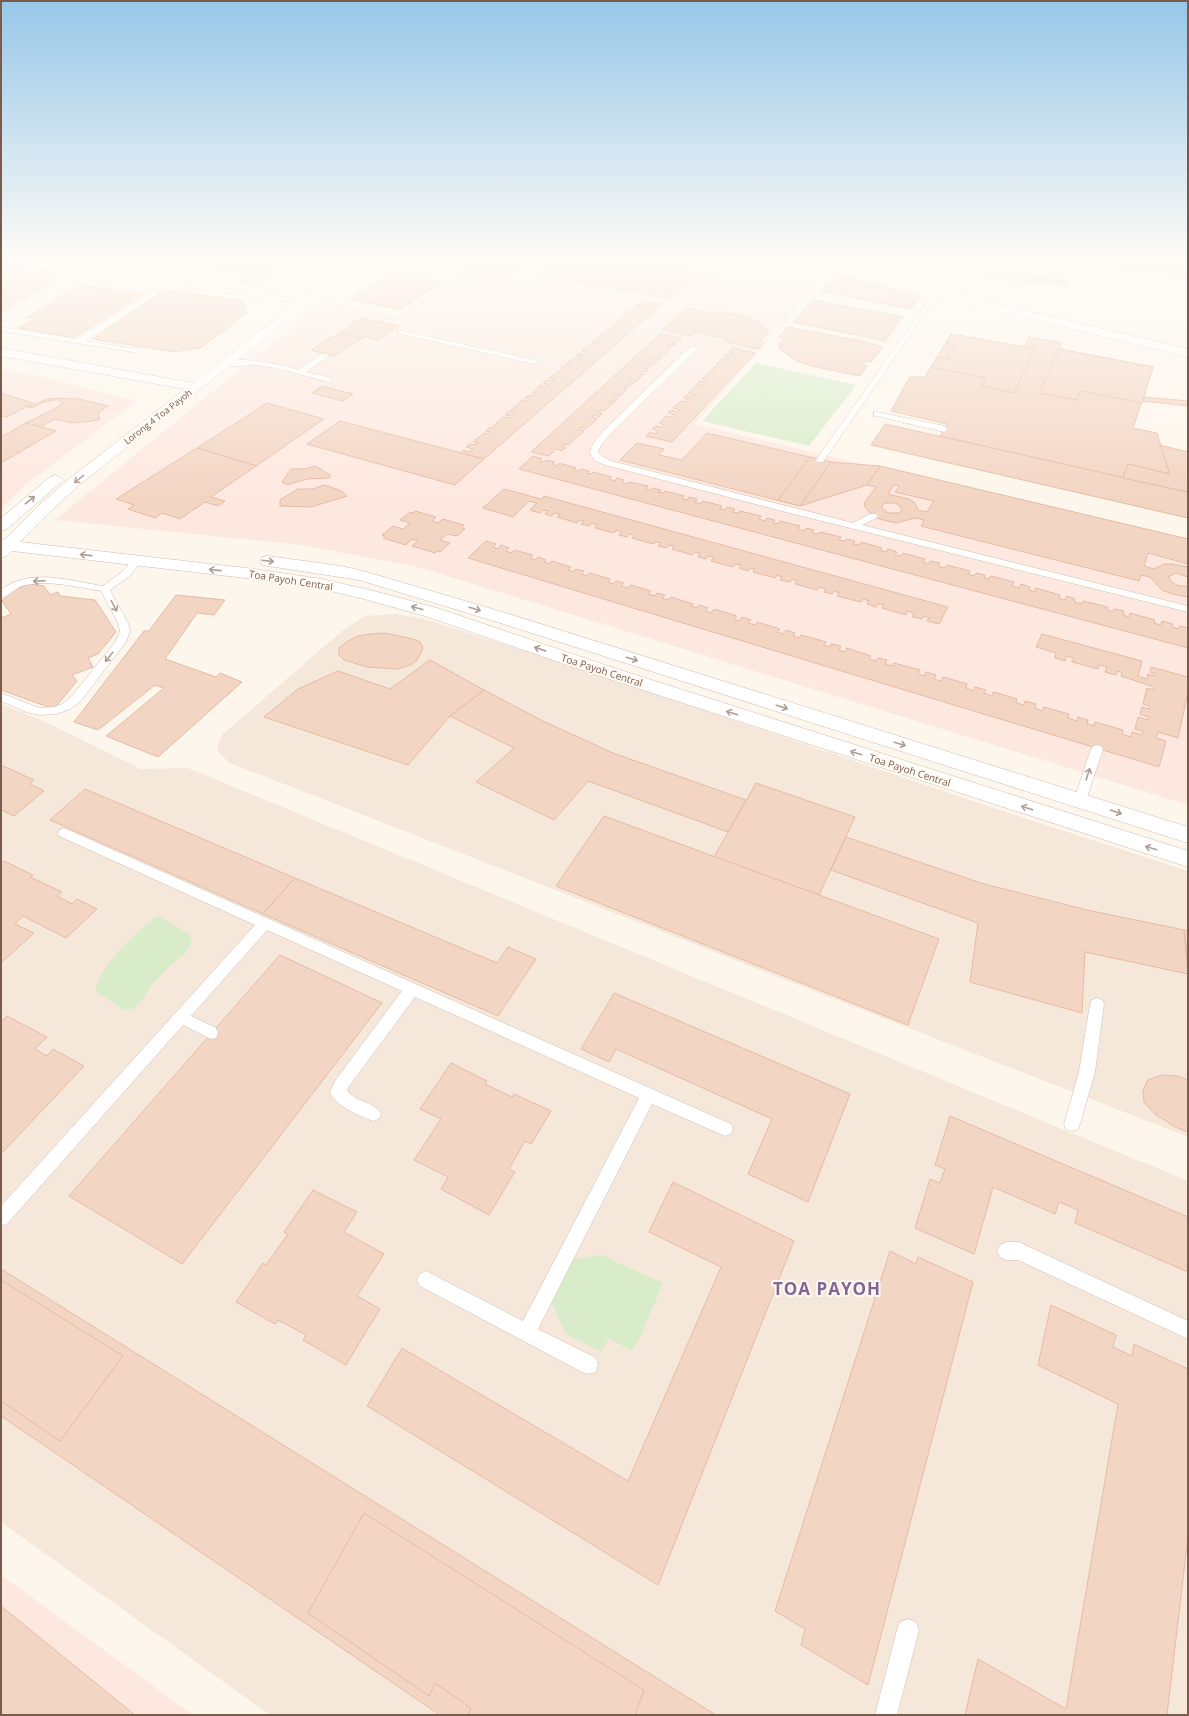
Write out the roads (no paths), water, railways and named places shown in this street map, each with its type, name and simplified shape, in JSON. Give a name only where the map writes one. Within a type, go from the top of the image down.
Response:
[{"type":"street","points":[[228,347],[239,339]]},
{"type":"street","name":"Lorong 4 Toa Payoh","points":[[180,391],[196,388],[258,339]]},
{"type":"street","points":[[1129,339],[1188,353]]},
{"type":"street","points":[[1171,339],[1188,343]]},
{"type":"street","points":[[1,352],[180,391]]},
{"type":"street","points":[[1,362],[164,394],[180,391]]},
{"type":"street","name":"Lorong 4 Toa Payoh","points":[[3,548],[74,482],[180,391],[189,375]]},
{"type":"street","points":[[1,526],[12,515],[85,455]]},
{"type":"street","name":"Toa Payoh Central","points":[[1,530],[106,544],[270,561],[341,571],[363,576],[500,617],[840,726],[1188,835]]},
{"type":"street","name":"Toa Payoh Central","points":[[3,548],[254,574],[315,583],[368,595],[431,612],[604,671],[1188,859]]},
{"type":"lane","points":[[61,339],[136,351]]},
{"type":"lane","points":[[79,342],[83,339]]},
{"type":"lane","points":[[433,339],[534,362]]},
{"type":"lane","points":[[820,460],[904,339]]},
{"type":"lane","points":[[693,349],[607,432],[597,444],[594,452],[597,458],[608,463],[787,506],[854,526],[1188,609]]},
{"type":"lane","points":[[299,373],[325,356]]},
{"type":"lane","points":[[226,364],[243,362],[256,363],[329,380]]},
{"type":"lane","points":[[877,414],[944,429]]},
{"type":"lane","points":[[854,526],[873,516]]},
{"type":"lane","points":[[1,596],[7,589],[23,582],[44,580],[105,589],[127,573],[136,561]]},
{"type":"lane","points":[[1,697],[44,713],[57,712],[67,707],[76,699],[121,642],[125,631],[123,623],[105,589]]},
{"type":"lane","points":[[1080,800],[1097,749]]},
{"type":"lane","points":[[64,833],[725,1129]]},
{"type":"lane","points":[[1,1218],[265,923]]},
{"type":"lane","points":[[373,1114],[344,1099],[338,1092],[340,1086],[412,989]]},
{"type":"lane","points":[[1072,1124],[1087,1072],[1097,1004]]},
{"type":"lane","points":[[180,1017],[211,1033]]},
{"type":"lane","points":[[527,1332],[648,1095]]},
{"type":"lane","points":[[1006,1251],[1019,1251],[1188,1330]]},
{"type":"lane","points":[[426,1280],[589,1365]]},
{"type":"lane","points":[[886,1715],[908,1630]]},
{"type":"district","name":"TOA PAYOH","points":[[827,1289]]}]
